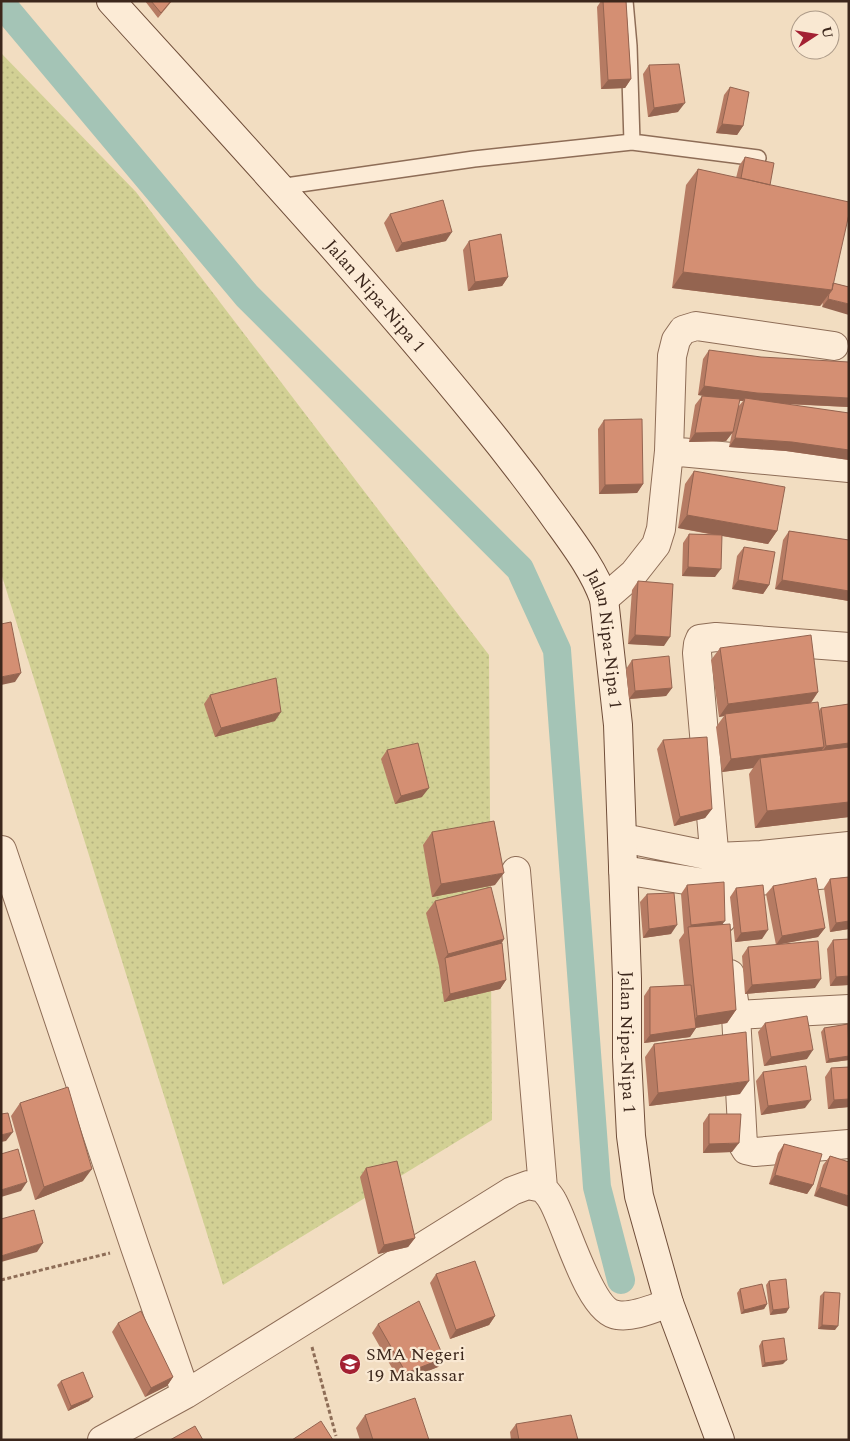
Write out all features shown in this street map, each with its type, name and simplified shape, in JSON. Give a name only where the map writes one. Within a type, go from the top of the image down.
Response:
[{"type":"street","name":"Jalan Nipa-Nipa 1","points":[[112,1],[279,187],[444,376],[521,470],[579,551],[599,584],[604,599],[618,725],[627,979],[627,1057],[631,1136],[638,1196],[669,1303],[720,1440]]},
{"type":"street","points":[[604,599],[634,573],[656,544],[660,529],[669,451],[672,356],[676,340],[684,330],[696,326],[834,346]]},
{"type":"street","points":[[669,451],[849,468]]},
{"type":"street","points":[[849,647],[716,637],[700,639],[697,653],[713,725],[717,885],[736,1015],[743,1145],[746,1150],[755,1152],[849,1144]]},
{"type":"street","points":[[623,838],[716,857],[761,855],[849,846]]},
{"type":"street","points":[[2,850],[186,1394]]},
{"type":"street","points":[[623,870],[717,885],[849,872]]},
{"type":"street","points":[[516,872],[543,1188],[552,1200],[587,1283],[607,1310],[616,1316],[625,1315],[642,1313],[669,1303]]},
{"type":"street","points":[[736,1015],[849,1009]]},
{"type":"street","points":[[102,1440],[186,1394],[512,1191],[528,1185],[543,1188]]},
{"type":"lane","points":[[625,1],[629,46],[632,142]]},
{"type":"lane","points":[[279,187],[474,159],[632,142],[758,158]]},
{"type":"path","points":[[1,1280],[135,1247]]},
{"type":"path","points":[[304,1319],[336,1436]]},
{"type":"shaded area","points":[[1,53],[136,192],[489,655],[492,1120],[223,1285],[1,573]]},
{"type":"building","points":[[151,1],[171,1],[161,13]]},
{"type":"building","points":[[603,1],[626,1],[631,79],[608,80]]},
{"type":"building","points":[[679,64],[685,103],[654,108],[649,65]]},
{"type":"building","points":[[730,87],[749,92],[743,126],[722,124]]},
{"type":"building","points":[[745,157],[774,163],[770,185],[741,178]]},
{"type":"building","points":[[698,169],[849,202],[849,214],[832,290],[683,272]]},
{"type":"building","points":[[443,200],[452,232],[402,243],[390,214]]},
{"type":"building","points":[[501,234],[508,277],[475,282],[469,241]]},
{"type":"building","points":[[833,283],[849,287],[849,304],[828,299]]},
{"type":"building","points":[[709,350],[761,357],[849,362],[849,398],[757,393],[704,386]]},
{"type":"building","points":[[702,396],[740,399],[733,432],[695,433]]},
{"type":"building","points":[[745,398],[849,413],[849,450],[792,442],[735,438]]},
{"type":"building","points":[[642,419],[643,484],[605,485],[604,420]]},
{"type":"building","points":[[694,471],[785,487],[777,531],[687,515]]},
{"type":"building","points":[[789,531],[849,540],[849,591],[782,580]]},
{"type":"building","points":[[689,534],[722,535],[721,569],[688,567]]},
{"type":"building","points":[[744,547],[775,552],[769,585],[738,580]]},
{"type":"building","points":[[638,581],[673,584],[670,637],[635,635]]},
{"type":"building","points":[[11,622],[21,673],[1,677],[1,624]]},
{"type":"building","points":[[811,635],[818,692],[728,704],[720,648]]},
{"type":"building","points":[[669,656],[672,688],[635,691],[632,660]]},
{"type":"building","points":[[276,678],[281,712],[221,728],[210,695]]},
{"type":"building","points":[[818,702],[824,747],[731,759],[725,714]]},
{"type":"building","points":[[849,704],[849,743],[826,746],[821,708]]},
{"type":"building","points":[[707,737],[712,809],[680,817],[663,740]]},
{"type":"building","points":[[418,743],[429,788],[401,796],[387,750]]},
{"type":"building","points":[[849,747],[849,802],[767,811],[760,758]]},
{"type":"building","points":[[494,821],[504,873],[441,884],[432,832]]},
{"type":"building","points":[[849,877],[849,921],[836,923],[830,879]]},
{"type":"building","points":[[816,878],[825,928],[782,936],[773,886]]},
{"type":"building","points":[[724,882],[725,921],[691,925],[687,885]]},
{"type":"building","points":[[763,885],[768,930],[741,933],[736,888]]},
{"type":"building","points":[[491,887],[504,939],[448,954],[435,901]]},
{"type":"building","points":[[674,893],[677,925],[649,929],[647,894]]},
{"type":"building","points":[[730,924],[736,1010],[697,1016],[688,927]]},
{"type":"building","points":[[849,939],[849,976],[836,977],[833,940]]},
{"type":"building","points":[[818,941],[821,979],[752,985],[748,947]]},
{"type":"building","points":[[502,943],[506,980],[450,994],[445,958]]},
{"type":"building","points":[[691,985],[696,1028],[650,1035],[650,987]]},
{"type":"building","points":[[807,1016],[813,1050],[771,1057],[765,1023]]},
{"type":"building","points":[[848,1024],[849,1056],[829,1059],[824,1028]]},
{"type":"building","points":[[746,1032],[749,1081],[658,1093],[654,1044]]},
{"type":"building","points":[[806,1066],[811,1100],[768,1106],[763,1072]]},
{"type":"building","points":[[849,1067],[849,1099],[834,1100],[831,1068]]},
{"type":"building","points":[[68,1087],[92,1169],[44,1187],[20,1103]]},
{"type":"building","points":[[8,1113],[13,1132],[1,1135],[1,1114]]},
{"type":"building","points":[[709,1114],[741,1114],[739,1143],[709,1144]]},
{"type":"building","points":[[784,1144],[822,1154],[813,1185],[775,1175]]},
{"type":"building","points":[[18,1149],[27,1182],[1,1190],[1,1154]]},
{"type":"building","points":[[830,1156],[849,1162],[849,1196],[820,1187]]},
{"type":"building","points":[[397,1161],[415,1238],[384,1245],[366,1168]]},
{"type":"building","points":[[34,1210],[43,1243],[1,1256],[1,1219]]},
{"type":"building","points":[[475,1261],[495,1316],[456,1330],[436,1274]]},
{"type":"building","points":[[786,1279],[789,1308],[773,1310],[769,1281]]},
{"type":"building","points":[[762,1284],[767,1304],[744,1310],[740,1289]]},
{"type":"building","points":[[824,1292],[840,1293],[838,1326],[822,1325]]},
{"type":"building","points":[[419,1301],[444,1358],[406,1373],[378,1324]]},
{"type":"building","points":[[141,1311],[173,1377],[151,1388],[118,1323]]},
{"type":"building","points":[[784,1338],[787,1360],[765,1363],[762,1341]]},
{"type":"building","points":[[83,1372],[93,1397],[71,1406],[61,1381]]},
{"type":"building","points":[[415,1398],[429,1440],[373,1440],[365,1415]]},
{"type":"building","points":[[571,1415],[578,1440],[519,1440],[516,1424]]},
{"type":"building","points":[[321,1421],[333,1440],[292,1440]]},
{"type":"building","points":[[195,1426],[203,1440],[170,1440]]},
{"type":"waterway","points":[[1,3],[247,296],[520,569],[557,650],[597,1187],[621,1280]]},
{"type":"place","name":"SMA Negeri 19 Makassar","points":[[350,1364]]}]
